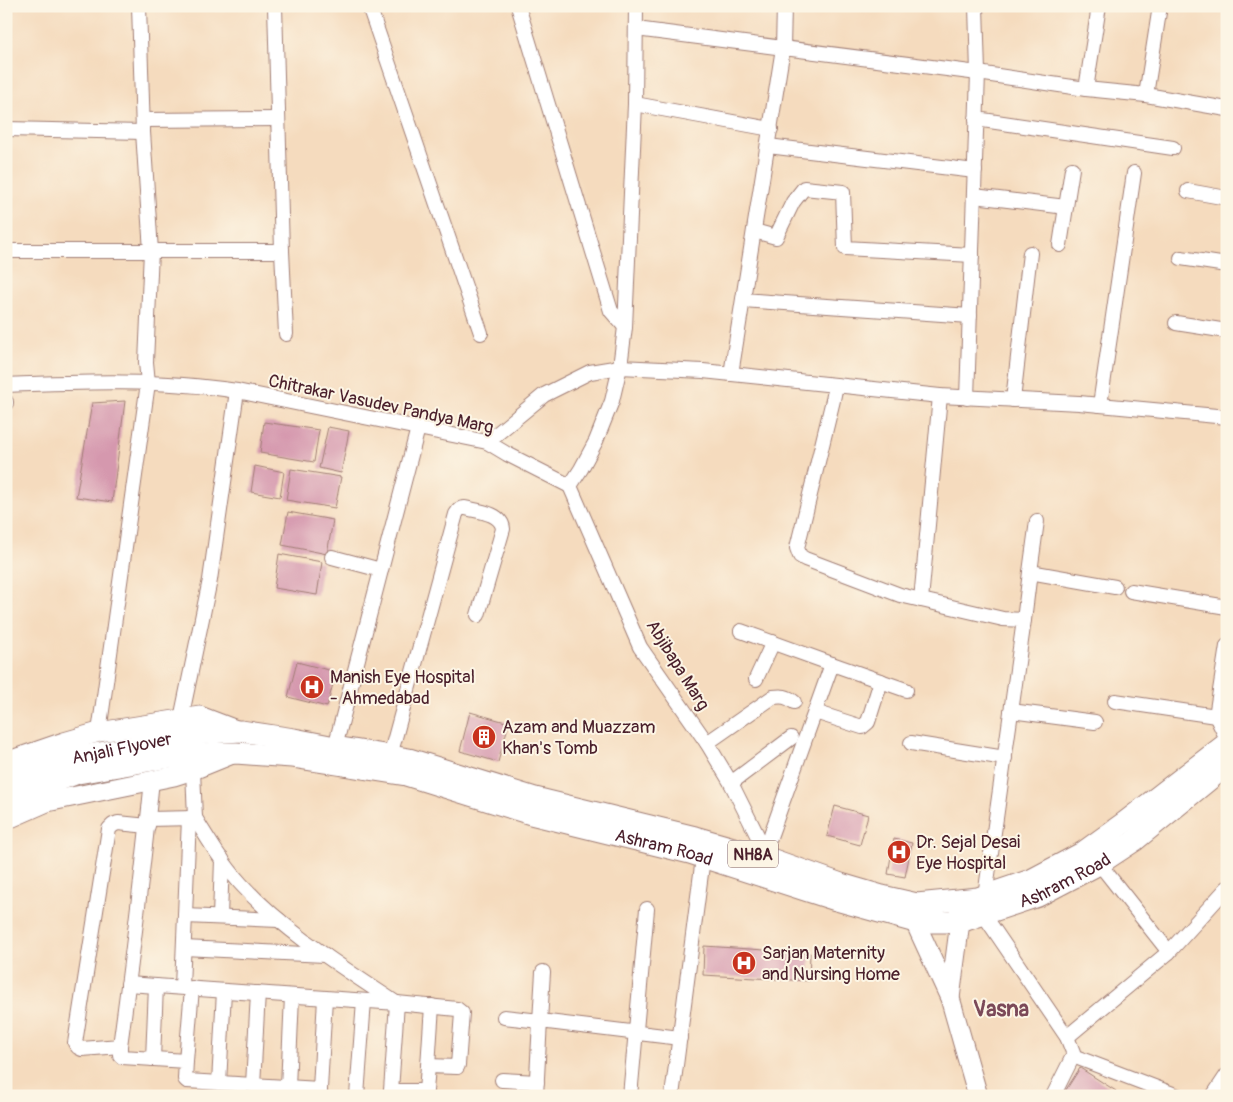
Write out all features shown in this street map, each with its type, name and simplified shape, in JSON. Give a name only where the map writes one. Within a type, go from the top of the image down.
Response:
[{"type":"main road","name":"Anjali Flyover","points":[[6,800],[78,774],[241,731]]},
{"type":"main road","name":"Ashram Road","points":[[241,731],[409,759],[535,798],[767,854],[841,884],[882,896],[916,913],[959,900],[978,898],[984,905]]},
{"type":"main road","name":"Ashram Road","points":[[236,753],[292,757],[406,775],[531,814],[690,853],[836,900],[960,922],[984,905],[1038,896],[1094,856],[1125,822],[1227,743]]},
{"type":"main road","name":"Anjali Flyover","points":[[6,779],[73,758],[104,752],[189,744],[236,753]]},
{"type":"main road","name":"Ashram Road","points":[[1094,856],[1134,841],[1227,766]]},
{"type":"street","points":[[99,732],[148,383],[146,362],[151,251],[138,6]]},
{"type":"street","points":[[275,6],[286,334]]},
{"type":"street","points":[[369,6],[481,333]]},
{"type":"street","points":[[518,6],[611,310],[625,327]]},
{"type":"street","points":[[570,486],[596,441],[612,401],[620,367],[625,327],[635,104],[636,6]]},
{"type":"street","points":[[732,374],[783,48],[784,6]]},
{"type":"street","points":[[967,398],[978,73],[976,6]]},
{"type":"street","points":[[1086,89],[1099,6]]},
{"type":"street","points":[[1146,95],[1160,6]]},
{"type":"street","points":[[636,29],[978,73],[1086,89],[1146,95],[1227,110]]},
{"type":"street","points":[[635,104],[770,129]]},
{"type":"street","points":[[6,128],[143,126],[278,119]]},
{"type":"street","points":[[976,119],[1173,148]]},
{"type":"street","points":[[768,146],[974,172]]},
{"type":"street","points":[[1060,245],[1072,169]]},
{"type":"street","points":[[1100,405],[1134,174]]},
{"type":"street","points":[[754,231],[776,237],[793,202],[804,188],[843,192],[845,248],[972,255]]},
{"type":"street","points":[[1188,191],[1227,198]]},
{"type":"street","points":[[974,196],[1066,207]]},
{"type":"street","points":[[6,251],[282,250]]},
{"type":"street","points":[[1013,400],[1030,253]]},
{"type":"street","points":[[1181,258],[1227,265]]},
{"type":"street","points":[[743,300],[970,316]]},
{"type":"street","points":[[1176,323],[1227,331]]},
{"type":"street","points":[[487,442],[544,395],[590,372],[620,367],[732,374],[940,396],[1100,405],[1227,417]]},
{"type":"street","name":"Chitrakar Vasudev Pandya Marg","points":[[6,385],[148,383],[212,387],[487,442],[570,486]]},
{"type":"street","points":[[836,385],[834,400],[797,548],[800,556],[900,595],[1003,619],[1024,620]]},
{"type":"street","points":[[237,392],[189,744],[192,818],[184,948],[187,988],[185,1079],[187,1081],[288,1087],[320,1092],[326,998]]},
{"type":"street","points":[[921,600],[940,396]]},
{"type":"street","points":[[335,747],[418,428]]},
{"type":"street","name":"Abjibapa Marg","points":[[570,486],[640,647],[731,783],[767,854]]},
{"type":"street","points":[[390,756],[456,514],[461,508],[500,519],[503,529],[478,615]]},
{"type":"street","points":[[1037,521],[984,905],[1067,1037],[1073,1052],[1074,1056],[1053,1096]]},
{"type":"street","points":[[332,557],[381,570]]},
{"type":"street","points":[[1030,572],[1116,587]]},
{"type":"street","points":[[1131,590],[1227,607]]},
{"type":"street","points":[[741,631],[906,690]]},
{"type":"street","points":[[756,678],[772,642]]},
{"type":"street","points":[[1227,646],[1216,716],[1227,739]]},
{"type":"street","points":[[767,854],[832,664]]},
{"type":"street","points":[[815,712],[862,727],[868,722],[881,681]]},
{"type":"street","points":[[706,744],[772,697],[782,696],[794,702]]},
{"type":"street","points":[[1115,700],[1216,716]]},
{"type":"street","points":[[1011,711],[1095,722]]},
{"type":"street","points":[[6,762],[99,732],[189,744]]},
{"type":"street","points":[[731,783],[792,738]]},
{"type":"street","points":[[911,743],[1005,758]]},
{"type":"street","points":[[6,820],[47,802],[174,776],[189,744]]},
{"type":"street","points":[[152,780],[120,1055],[186,1061]]},
{"type":"street","points":[[120,1046],[82,1049],[75,1043],[109,829],[113,825],[118,824],[192,818]]},
{"type":"street","points":[[192,818],[240,884],[279,920],[325,955],[397,1003]]},
{"type":"street","points":[[1094,856],[1170,952]]},
{"type":"street","points":[[672,1096],[704,858]]},
{"type":"street","points":[[220,917],[222,859]]},
{"type":"street","points":[[1067,1037],[1170,952],[1227,888]]},
{"type":"street","points":[[950,998],[960,922],[959,900]]},
{"type":"street","points":[[630,1096],[647,909]]},
{"type":"street","points":[[916,913],[950,998],[978,1096]]},
{"type":"street","points":[[185,916],[279,920]]},
{"type":"street","points":[[184,948],[325,955]]},
{"type":"street","points":[[502,1080],[536,1089],[543,972]]},
{"type":"street","points":[[128,984],[457,1009],[462,1013],[457,1067],[428,1066]]},
{"type":"street","points":[[153,1059],[156,986]]},
{"type":"street","points":[[219,1083],[224,990]]},
{"type":"street","points":[[253,1085],[258,993]]},
{"type":"street","points":[[288,1087],[292,996]]},
{"type":"street","points":[[357,1096],[364,1001]]},
{"type":"street","points":[[397,1003],[391,1093],[424,1092],[426,1090],[432,1006]]},
{"type":"street","points":[[504,1017],[680,1038]]},
{"type":"street","points":[[1074,1056],[1178,1096]]},
{"type":"street","points":[[1212,1096],[1227,1075]]},
{"type":"building","points":[[125,401],[112,502],[76,497],[92,403]]},
{"type":"building","points":[[264,422],[319,430],[314,462],[260,453]]},
{"type":"building","points":[[328,427],[349,431],[341,473],[319,468]]},
{"type":"building","points":[[255,466],[284,472],[280,497],[251,492]]},
{"type":"building","points":[[291,469],[341,477],[335,508],[286,500]]},
{"type":"building","points":[[288,512],[333,520],[327,554],[282,545]]},
{"type":"building","points":[[279,554],[322,562],[317,595],[274,588]]},
{"type":"building","points":[[297,662],[336,672],[327,707],[288,697]]},
{"type":"building","name":"Azam and Muazzam Khan's Tomb","points":[[470,712],[509,723],[498,762],[460,751]]},
{"type":"building","points":[[835,806],[868,815],[860,845],[827,836]]},
{"type":"building","points":[[894,839],[912,843],[905,877],[888,874]]},
{"type":"building","points":[[704,946],[810,953],[809,981],[703,975]]},
{"type":"building","points":[[1080,1068],[1116,1091],[1113,1096],[1068,1096],[1064,1093]]},
{"type":"place","name":"Manish Eye Hospital - Ahmedabad","points":[[312,687]]},
{"type":"place","name":"Azam and Muazzam Khan's Tomb","points":[[484,737]]},
{"type":"place","name":"Dr. Sejal Desai Eye Hospital","points":[[899,852]]},
{"type":"place","name":"Sarjan Maternity and Nursing Home","points":[[744,963]]},
{"type":"district","name":"Vasna","points":[[1001,1008]]}]
